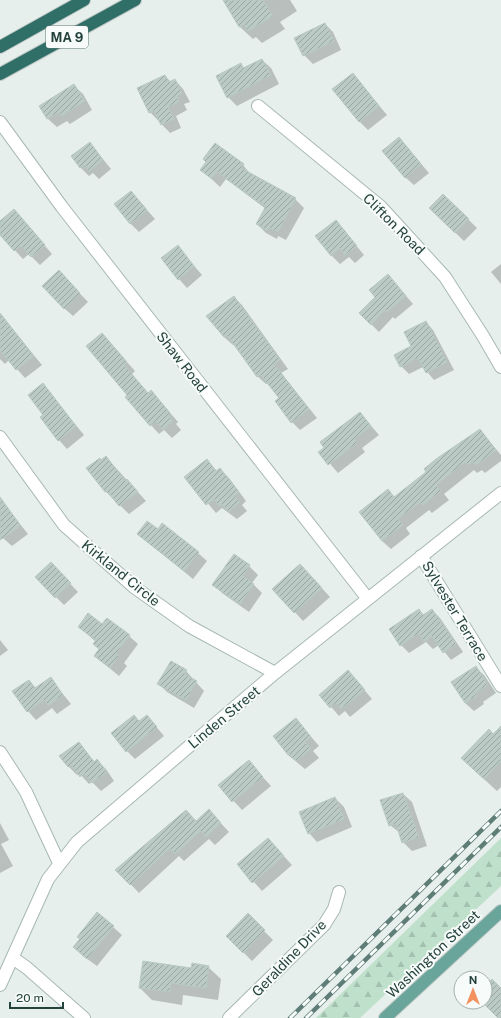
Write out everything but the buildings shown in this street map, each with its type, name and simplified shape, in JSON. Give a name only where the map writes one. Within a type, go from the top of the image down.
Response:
[{"type":"highway","name":"MA 9","points":[[0,47],[84,0]]},
{"type":"highway","name":"MA 9","points":[[0,74],[135,0]]},
{"type":"main road","name":"Washington Street","points":[[386,1018],[501,911]]},
{"type":"street","name":"Clifton Road","points":[[258,106],[381,207],[445,277],[484,336],[501,367]]},
{"type":"street","name":"Shaw Road","points":[[0,122],[66,214],[368,599]]},
{"type":"street","name":"Kirkland Circle","points":[[0,437],[64,525],[134,587],[189,626],[275,673]]},
{"type":"street","name":"Linden Street","points":[[0,984],[48,879],[59,863],[77,842],[275,673],[501,493]]},
{"type":"street","name":"Sylvester Terrace","points":[[421,556],[501,686]]},
{"type":"street","points":[[0,752],[26,792],[59,863]]},
{"type":"street","name":"Geraldine Drive","points":[[229,1018],[324,925],[334,909],[339,892]]},
{"type":"street","points":[[13,958],[39,977],[84,1018]]},
{"type":"green space","points":[[501,838],[501,886],[360,1018],[316,1018]]},
{"type":"railway","points":[[290,1018],[501,811]]},
{"type":"railway","points":[[306,1018],[501,827]]}]
